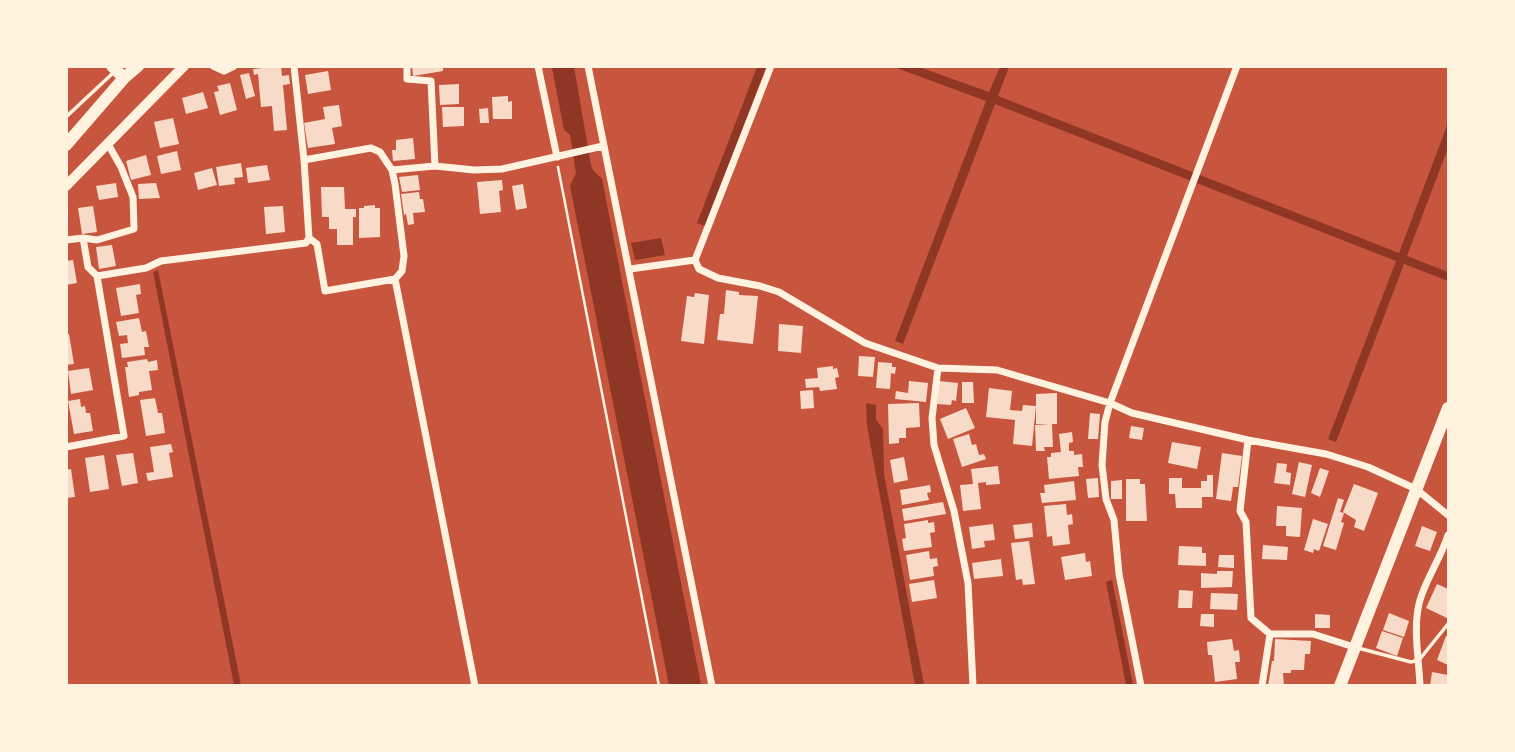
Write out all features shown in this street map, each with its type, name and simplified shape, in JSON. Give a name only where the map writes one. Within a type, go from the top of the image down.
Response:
[{"type":"main road","points":[[66,145],[118,70],[138,66]]},
{"type":"main road","points":[[66,186],[184,66]]},
{"type":"main road","points":[[1340,685],[1448,408]]},
{"type":"street","points":[[213,66],[224,71],[234,66]]},
{"type":"street","points":[[97,276],[146,268],[160,261],[306,243],[309,238],[304,160],[294,66]]},
{"type":"street","points":[[407,66],[407,79],[431,80],[435,166]]},
{"type":"street","points":[[538,66],[560,157]]},
{"type":"street","points":[[588,66],[712,685]]},
{"type":"street","points":[[771,66],[695,260],[699,269],[718,278],[779,292],[865,343],[938,368],[997,370],[1110,403],[1132,413],[1248,440],[1326,454],[1368,467],[1416,489],[1448,515]]},
{"type":"street","points":[[1141,685],[1119,574],[1114,520],[1106,499],[1102,465],[1105,422],[1237,66]]},
{"type":"street","points":[[66,240],[97,240],[134,229],[133,197],[121,167],[107,144]]},
{"type":"street","points":[[392,170],[435,166],[474,170],[502,169],[603,146]]},
{"type":"street","points":[[304,160],[371,148],[380,152],[392,170],[404,256],[402,271],[395,279],[324,291],[317,244],[309,238]]},
{"type":"street","points":[[66,447],[124,436],[97,276],[88,267],[83,238]]},
{"type":"street","points":[[629,269],[695,260]]},
{"type":"street","points":[[395,279],[475,685]]},
{"type":"street","points":[[938,368],[932,418],[934,445],[954,511],[968,583],[973,685]]},
{"type":"street","points":[[1248,440],[1240,511],[1246,522],[1251,618],[1270,634],[1313,634],[1353,648]]},
{"type":"street","points":[[1420,685],[1416,620],[1419,601],[1448,535]]},
{"type":"street","points":[[1262,685],[1270,634]]},
{"type":"lane","points":[[66,117],[118,70]]},
{"type":"lane","points":[[1353,648],[1411,663],[1419,660],[1448,624]]},
{"type":"path","points":[[560,157],[659,685]]},
{"type":"shaded area","points":[[552,67],[574,67],[591,165],[602,179],[701,685],[669,685],[570,186],[576,173],[570,135],[564,130]]},
{"type":"shaded area","points":[[757,67],[766,67],[705,226],[697,223]]},
{"type":"shaded area","points":[[894,67],[919,67],[989,92],[1000,67],[1009,67],[998,96],[1399,253],[1448,123],[1448,148],[1407,256],[1448,272],[1448,281],[1404,264],[1336,442],[1328,439],[1396,261],[995,104],[903,344],[895,341],[986,101]]},
{"type":"shaded area","points":[[661,238],[665,255],[635,260],[631,243]]},
{"type":"shaded area","points":[[158,270],[241,685],[234,685],[153,272]]},
{"type":"shaded area","points":[[866,403],[876,405],[876,420],[883,429],[884,474],[924,685],[915,685],[867,426]]},
{"type":"shaded area","points":[[1112,580],[1133,685],[1126,685],[1106,582]]},
{"type":"building","points":[[281,66],[282,76],[289,75],[290,84],[283,85],[287,130],[274,131],[272,106],[261,107],[258,74],[254,75],[253,69]]},
{"type":"building","points":[[412,66],[443,66],[443,71],[413,76]]},
{"type":"building","points":[[328,71],[331,90],[308,94],[305,75]]},
{"type":"building","points":[[249,73],[255,96],[246,99],[240,75]]},
{"type":"building","points":[[230,83],[237,110],[220,115],[214,92],[219,91],[217,86]]},
{"type":"building","points":[[459,84],[459,104],[440,105],[439,85]]},
{"type":"building","points":[[203,92],[208,108],[186,114],[182,98]]},
{"type":"building","points":[[508,96],[508,102],[512,101],[512,119],[493,119],[492,97]]},
{"type":"building","points":[[339,105],[342,126],[332,128],[335,144],[308,148],[304,123],[325,119],[323,107]]},
{"type":"building","points":[[442,107],[464,107],[464,126],[443,127]]},
{"type":"building","points":[[488,108],[489,123],[480,123],[479,109]]},
{"type":"building","points":[[173,118],[179,144],[160,148],[154,122]]},
{"type":"building","points":[[413,138],[415,159],[393,161],[392,150],[396,150],[396,140]]},
{"type":"building","points":[[177,151],[181,170],[161,174],[157,156]]},
{"type":"building","points":[[146,155],[151,175],[131,180],[126,161]]},
{"type":"building","points":[[241,163],[243,177],[234,178],[235,184],[219,186],[216,167]]},
{"type":"building","points":[[267,165],[270,180],[248,183],[246,168]]},
{"type":"building","points":[[212,168],[217,185],[198,190],[194,173]]},
{"type":"building","points":[[418,175],[420,190],[402,192],[399,177]]},
{"type":"building","points":[[502,180],[503,190],[499,191],[501,212],[480,214],[477,182]]},
{"type":"building","points":[[116,183],[118,197],[99,200],[96,186]]},
{"type":"building","points":[[156,183],[160,198],[139,199],[138,184]]},
{"type":"building","points":[[523,184],[527,208],[516,210],[512,186]]},
{"type":"building","points":[[321,187],[344,187],[345,209],[356,209],[356,217],[353,217],[353,245],[337,245],[337,229],[329,229],[329,217],[322,217]]},
{"type":"building","points":[[419,192],[425,212],[413,213],[414,224],[408,225],[401,194]]},
{"type":"building","points":[[375,205],[375,208],[380,208],[380,237],[359,238],[359,208]]},
{"type":"building","points":[[93,206],[97,232],[82,234],[78,208]]},
{"type":"building","points":[[283,206],[285,232],[266,234],[264,207]]},
{"type":"building","points":[[112,245],[116,266],[99,269],[96,247]]},
{"type":"building","points":[[73,260],[77,283],[66,285],[66,261]]},
{"type":"building","points":[[140,284],[141,294],[136,295],[139,313],[121,316],[116,288]]},
{"type":"building","points":[[726,290],[739,292],[739,295],[758,296],[753,344],[717,340],[720,314],[724,314]]},
{"type":"building","points":[[695,293],[709,295],[704,344],[681,341],[687,296],[694,297]]},
{"type":"building","points":[[139,318],[142,332],[146,331],[149,347],[144,347],[145,355],[122,358],[120,344],[128,343],[127,335],[119,336],[116,322]]},
{"type":"building","points":[[779,324],[803,326],[801,353],[778,351]]},
{"type":"building","points":[[66,334],[69,334],[74,364],[66,365]]},
{"type":"building","points":[[859,356],[875,357],[873,377],[858,376]]},
{"type":"building","points":[[147,359],[148,362],[157,360],[158,370],[149,371],[152,390],[129,397],[125,367],[128,367],[127,362]]},
{"type":"building","points":[[878,362],[892,363],[892,367],[896,367],[895,374],[891,373],[890,389],[876,388]]},
{"type":"building","points":[[833,366],[833,369],[837,368],[839,377],[835,378],[837,389],[820,391],[819,387],[806,388],[805,379],[818,378],[817,368]]},
{"type":"building","points":[[89,368],[93,390],[71,394],[68,371]]},
{"type":"building","points":[[909,381],[928,383],[926,402],[895,399],[896,391],[908,393]]},
{"type":"building","points":[[939,381],[958,383],[956,401],[952,400],[951,405],[937,404]]},
{"type":"building","points":[[962,382],[973,382],[974,403],[962,403]]},
{"type":"building","points":[[989,388],[1012,391],[1010,410],[1022,411],[1023,405],[1036,406],[1032,446],[1013,444],[1015,420],[986,417]]},
{"type":"building","points":[[813,390],[814,408],[801,409],[800,391]]},
{"type":"building","points":[[1057,393],[1057,424],[1052,424],[1053,447],[1036,451],[1035,425],[1049,424],[1036,424],[1036,394]]},
{"type":"building","points":[[155,398],[158,413],[162,413],[165,433],[146,436],[140,400]]},
{"type":"building","points":[[80,399],[81,407],[85,406],[86,413],[90,413],[93,431],[74,434],[68,401]]},
{"type":"building","points":[[919,403],[920,427],[906,428],[906,438],[899,438],[899,443],[889,444],[888,404]]},
{"type":"building","points":[[966,408],[975,428],[948,439],[940,419]]},
{"type":"building","points":[[1090,413],[1100,414],[1098,439],[1088,439]]},
{"type":"building","points":[[1131,426],[1144,428],[1142,440],[1129,438]]},
{"type":"building","points":[[1072,432],[1073,442],[1069,443],[1069,451],[1074,451],[1074,455],[1082,454],[1083,467],[1078,467],[1079,476],[1049,479],[1047,457],[1051,457],[1051,453],[1061,452],[1059,434]]},
{"type":"building","points":[[969,434],[972,445],[976,444],[979,455],[984,454],[986,459],[962,467],[953,439]]},
{"type":"building","points":[[1172,442],[1201,447],[1197,469],[1168,463]]},
{"type":"building","points":[[171,444],[173,452],[169,453],[173,477],[148,481],[146,473],[154,472],[150,447]]},
{"type":"building","points":[[133,453],[138,483],[122,486],[116,455]]},
{"type":"building","points":[[1222,453],[1242,456],[1238,487],[1233,487],[1231,501],[1216,499]]},
{"type":"building","points":[[104,455],[109,489],[90,492],[85,458]]},
{"type":"building","points":[[904,457],[908,480],[894,483],[890,460]]},
{"type":"building","points":[[1299,462],[1312,465],[1305,497],[1292,494]]},
{"type":"building","points":[[1277,463],[1287,464],[1286,472],[1291,473],[1290,485],[1274,483]]},
{"type":"building","points":[[998,466],[1000,484],[978,483],[981,509],[963,511],[960,485],[973,484],[971,469]]},
{"type":"building","points":[[1320,468],[1329,471],[1320,497],[1311,493]]},
{"type":"building","points":[[71,469],[75,497],[66,498],[66,470]]},
{"type":"building","points":[[1207,475],[1213,475],[1213,497],[1202,497],[1202,508],[1176,508],[1175,494],[1169,494],[1169,478],[1182,478],[1182,488],[1201,488],[1201,481],[1207,481]]},
{"type":"building","points":[[1098,478],[1099,497],[1088,498],[1086,479]]},
{"type":"building","points":[[1126,479],[1140,479],[1140,484],[1145,484],[1147,521],[1126,521]]},
{"type":"building","points":[[1122,480],[1122,499],[1111,499],[1111,481]]},
{"type":"building","points":[[1074,481],[1076,500],[1042,503],[1040,493],[1045,493],[1044,485]]},
{"type":"building","points":[[1354,484],[1378,493],[1364,531],[1354,527],[1356,520],[1343,512]]},
{"type":"building","points":[[930,485],[931,492],[927,493],[929,500],[902,505],[900,490]]},
{"type":"building","points":[[1338,498],[1344,500],[1340,512],[1344,513],[1341,522],[1344,523],[1336,550],[1323,546]]},
{"type":"building","points":[[943,502],[946,514],[904,521],[902,509]]},
{"type":"building","points":[[1066,504],[1067,515],[1072,514],[1073,524],[1068,525],[1070,544],[1053,546],[1052,536],[1047,537],[1044,506]]},
{"type":"building","points":[[1277,506],[1302,508],[1300,537],[1286,536],[1286,526],[1276,526]]},
{"type":"building","points":[[1313,519],[1328,524],[1319,551],[1314,549],[1313,553],[1304,550]]},
{"type":"building","points":[[928,520],[928,523],[934,522],[935,532],[930,533],[932,547],[904,551],[904,524]]},
{"type":"building","points":[[1032,523],[1033,537],[1015,539],[1013,525]]},
{"type":"building","points":[[993,524],[995,540],[984,541],[985,547],[972,549],[969,527]]},
{"type":"building","points":[[1422,526],[1437,532],[1430,551],[1415,546]]},
{"type":"building","points":[[1029,541],[1035,584],[1023,585],[1022,579],[1016,580],[1011,543]]},
{"type":"building","points":[[1263,545],[1288,547],[1287,560],[1262,559]]},
{"type":"building","points":[[1179,546],[1202,547],[1202,553],[1206,553],[1206,566],[1178,565]]},
{"type":"building","points":[[929,551],[930,559],[937,558],[938,566],[933,567],[934,576],[910,580],[906,555]]},
{"type":"building","points":[[1085,553],[1086,562],[1090,561],[1092,576],[1065,580],[1061,557]]},
{"type":"building","points":[[1219,555],[1234,555],[1234,568],[1218,567]]},
{"type":"building","points":[[1001,559],[1003,576],[974,579],[972,563]]},
{"type":"building","points":[[1217,571],[1233,571],[1232,587],[1201,588],[1201,573],[1217,574]]},
{"type":"building","points":[[934,580],[937,598],[912,602],[909,584]]},
{"type":"building","points":[[1437,584],[1448,589],[1447,618],[1426,608]]},
{"type":"building","points":[[1179,590],[1193,591],[1192,608],[1178,608]]},
{"type":"building","points":[[1211,593],[1238,594],[1237,610],[1210,609]]},
{"type":"building","points":[[1389,613],[1409,621],[1404,637],[1383,630]]},
{"type":"building","points":[[1201,614],[1214,614],[1214,627],[1200,626]]},
{"type":"building","points":[[1315,614],[1330,615],[1330,628],[1315,628]]},
{"type":"building","points":[[1382,631],[1403,638],[1397,656],[1376,648]]},
{"type":"building","points":[[1448,636],[1448,665],[1437,660]]},
{"type":"building","points":[[1232,639],[1234,651],[1239,650],[1240,662],[1235,662],[1237,679],[1215,682],[1212,655],[1208,655],[1207,642]]},
{"type":"building","points":[[1275,639],[1311,641],[1310,654],[1305,654],[1304,670],[1283,673],[1284,686],[1268,686],[1274,661]]},
{"type":"building","points":[[1432,672],[1448,675],[1447,686],[1430,686]]}]
